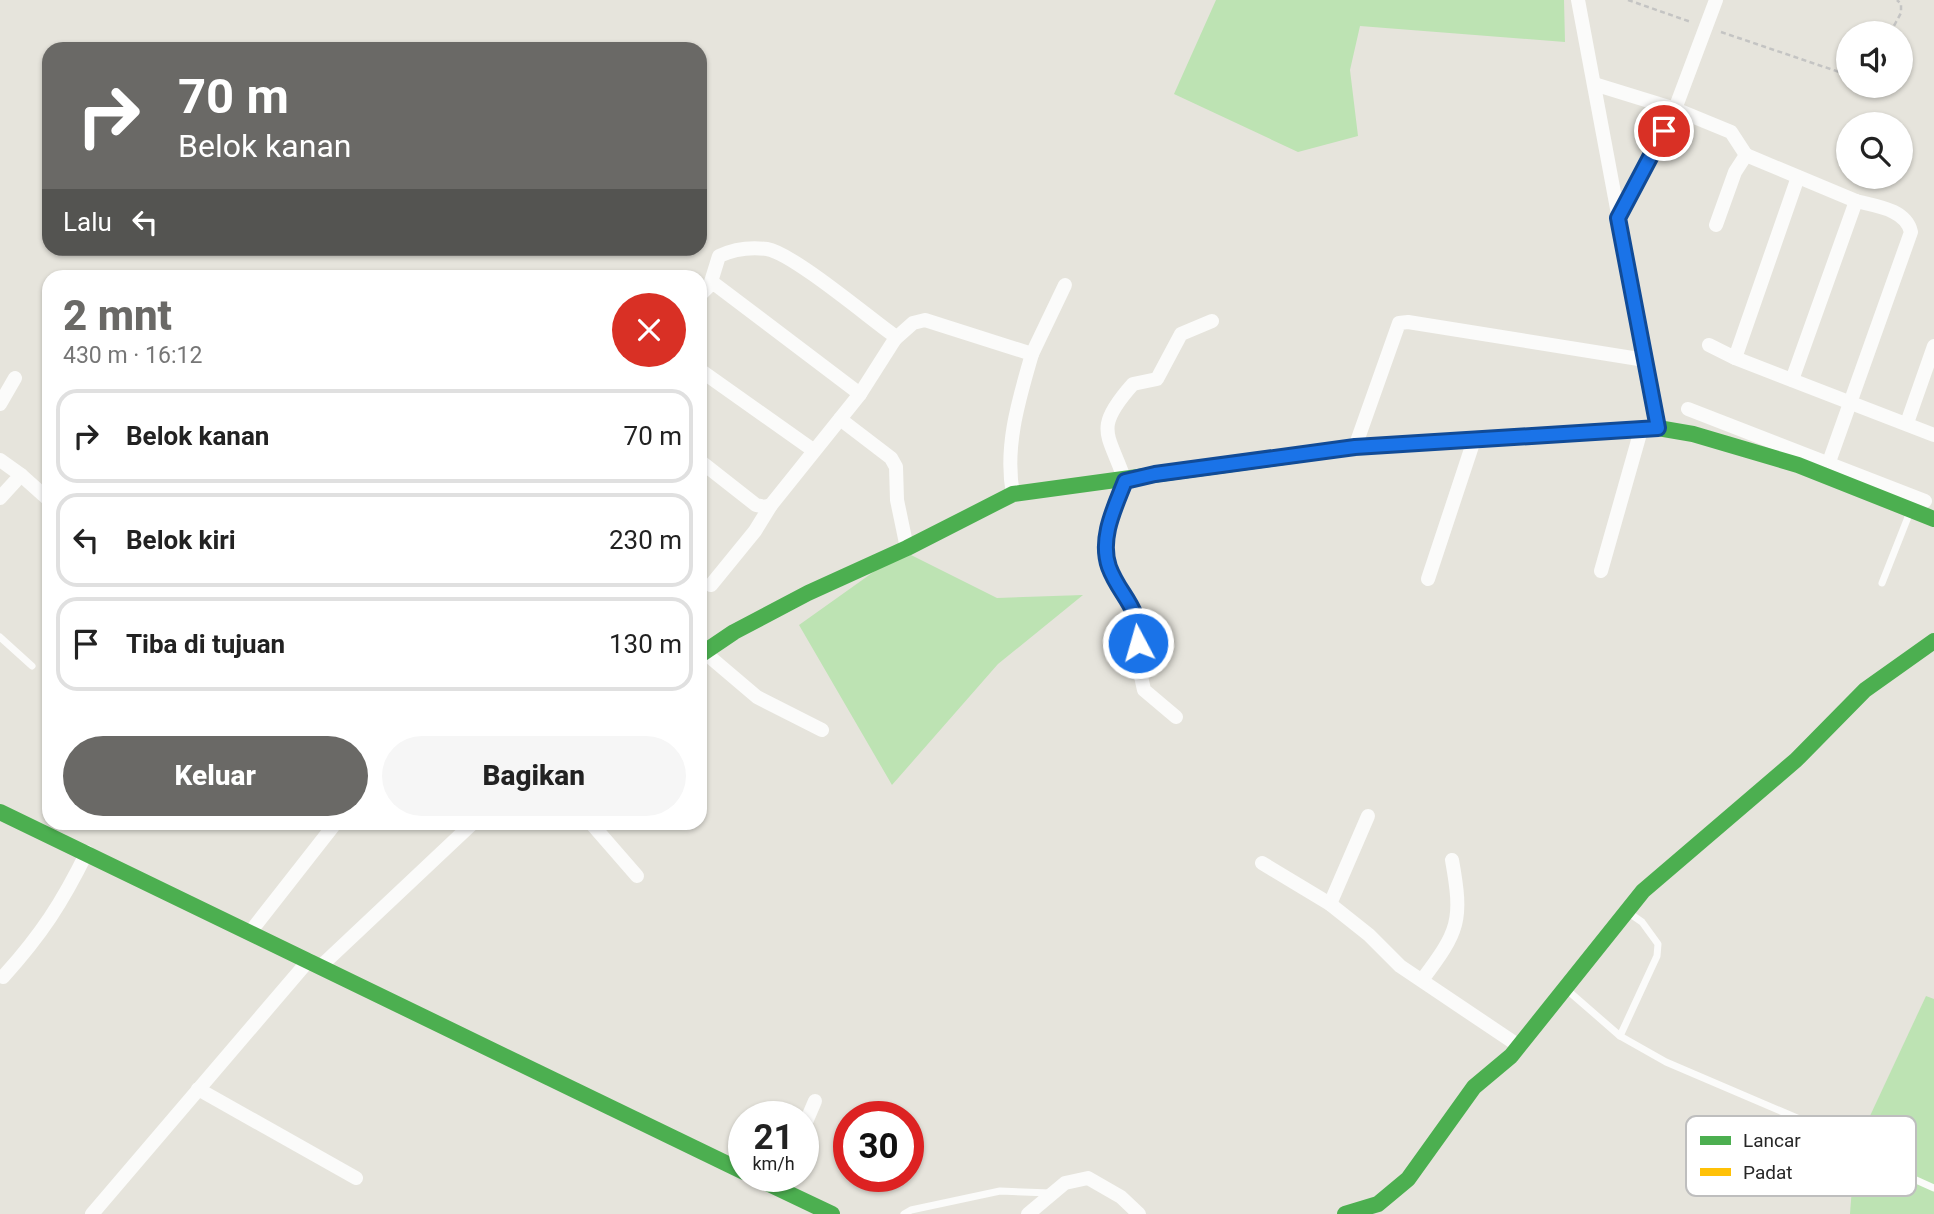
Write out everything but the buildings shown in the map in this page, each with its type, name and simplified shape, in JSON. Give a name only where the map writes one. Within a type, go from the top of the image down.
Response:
[{"type":"street","points":[[1578,0],[1658,428]]},
{"type":"street","points":[[1618,218],[1675,109],[1716,0]]},
{"type":"street","points":[[1594,84],[1675,109],[1731,132],[1746,155],[1906,220],[1911,232],[1827,470]]},
{"type":"street","points":[[1716,225],[1735,173],[1746,155]]},
{"type":"street","points":[[1735,358],[1798,177]]},
{"type":"street","points":[[1792,380],[1856,201]]},
{"type":"street","points":[[707,285],[719,256],[740,250],[768,249],[783,254],[892,334],[895,339]]},
{"type":"street","points":[[707,289],[716,285],[860,394]]},
{"type":"street","points":[[1013,494],[1009,473],[1015,418],[1032,354],[1065,285]]},
{"type":"street","points":[[710,584],[755,531],[771,505],[813,450],[860,394],[895,339],[913,323],[925,320],[1032,354]]},
{"type":"street","points":[[1176,718],[1144,690],[1137,659],[1139,627],[1134,609],[1108,565],[1107,525],[1125,481],[1106,437],[1111,416],[1133,384],[1157,379],[1181,334],[1212,321]]},
{"type":"street","points":[[1355,447],[1399,323],[1408,322],[1645,360]]},
{"type":"street","points":[[1709,345],[1735,358],[1934,435]]},
{"type":"street","points":[[1907,423],[1934,345]]},
{"type":"street","points":[[707,375],[813,450]]},
{"type":"street","points":[[0,404],[15,378]]},
{"type":"street","points":[[1688,409],[1827,470],[1918,506],[1934,519]]},
{"type":"street","points":[[840,419],[891,458],[896,467],[897,500],[907,548]]},
{"type":"street","points":[[707,651],[734,632],[808,593],[907,548],[1013,494],[1125,481],[1155,474],[1355,447],[1658,428],[1733,443],[1827,470]]},
{"type":"street","points":[[1601,571],[1640,429]]},
{"type":"street","points":[[1428,579],[1474,440]]},
{"type":"street","points":[[0,460],[42,494]]},
{"type":"street","points":[[707,466],[756,505],[771,505]]},
{"type":"street","points":[[0,498],[21,475]]},
{"type":"street","points":[[1345,1214],[1378,1204],[1408,1179],[1474,1087],[1501,1067],[1626,910],[1684,855],[1796,760],[1866,690],[1934,641]]},
{"type":"street","points":[[707,658],[757,697],[822,730]]},
{"type":"street","points":[[0,812],[728,1164]]},
{"type":"street","points":[[1330,904],[1368,817]]},
{"type":"street","points":[[251,932],[330,830]]},
{"type":"street","points":[[92,1214],[198,1089],[314,963],[465,830]]},
{"type":"street","points":[[597,830],[637,876]]},
{"type":"street","points":[[3,977],[35,942],[62,904],[87,852]]},
{"type":"street","points":[[1422,980],[1447,947],[1458,926],[1457,889],[1452,860]]},
{"type":"street","points":[[1262,863],[1330,904],[1369,935],[1387,956],[1519,1046]]},
{"type":"street","points":[[198,1089],[356,1178]]},
{"type":"street","points":[[1028,1214],[1065,1183],[1095,1180],[1139,1214]]},
{"type":"street","points":[[796,1192],[832,1214]]},
{"type":"lane","points":[[1882,583],[1918,506]]},
{"type":"lane","points":[[0,637],[32,666]]},
{"type":"lane","points":[[1619,1036],[1657,956],[1658,944],[1642,922],[1626,910]]},
{"type":"lane","points":[[1565,987],[1619,1036],[1666,1062],[1792,1116]]},
{"type":"lane","points":[[1916,1180],[1934,1188]]},
{"type":"lane","points":[[904,1214],[911,1210],[1000,1191],[1051,1193]]},
{"type":"path","points":[[1628,0],[1836,71]]},
{"type":"path","points":[[1897,0],[1901,4],[1901,13],[1897,21]]},
{"type":"green space","points":[[1216,0],[1564,0],[1565,42],[1360,26],[1350,70],[1358,136],[1298,152],[1174,94]]},
{"type":"green space","points":[[903,551],[997,598],[1083,595],[998,664],[892,785],[799,625]]},
{"type":"green space","points":[[1926,996],[1934,999],[1934,1214],[1850,1214],[1851,1196],[1916,1196],[1916,1116],[1870,1116]]},
{"type":"traffic: fast","points":[[1550,435],[1658,428],[1693,434],[1798,465],[1934,519]]},
{"type":"traffic: fast","points":[[707,650],[734,632],[808,593],[907,548],[1013,494],[1298,455]]},
{"type":"traffic: fast","points":[[1345,1214],[1378,1204],[1408,1179],[1474,1087],[1511,1056],[1643,891],[1796,760],[1865,690],[1934,641]]},
{"type":"traffic: fast","points":[[0,812],[728,1164]]},
{"type":"traffic: fast","points":[[786,1192],[832,1214]]},
{"type":"traffic: slow","points":[[1298,455],[1355,447],[1550,435]]},
{"type":"route","points":[[1138,643],[1139,627],[1134,609],[1108,565],[1107,525],[1125,481],[1155,474],[1355,447],[1658,428],[1618,218],[1664,131]]}]
